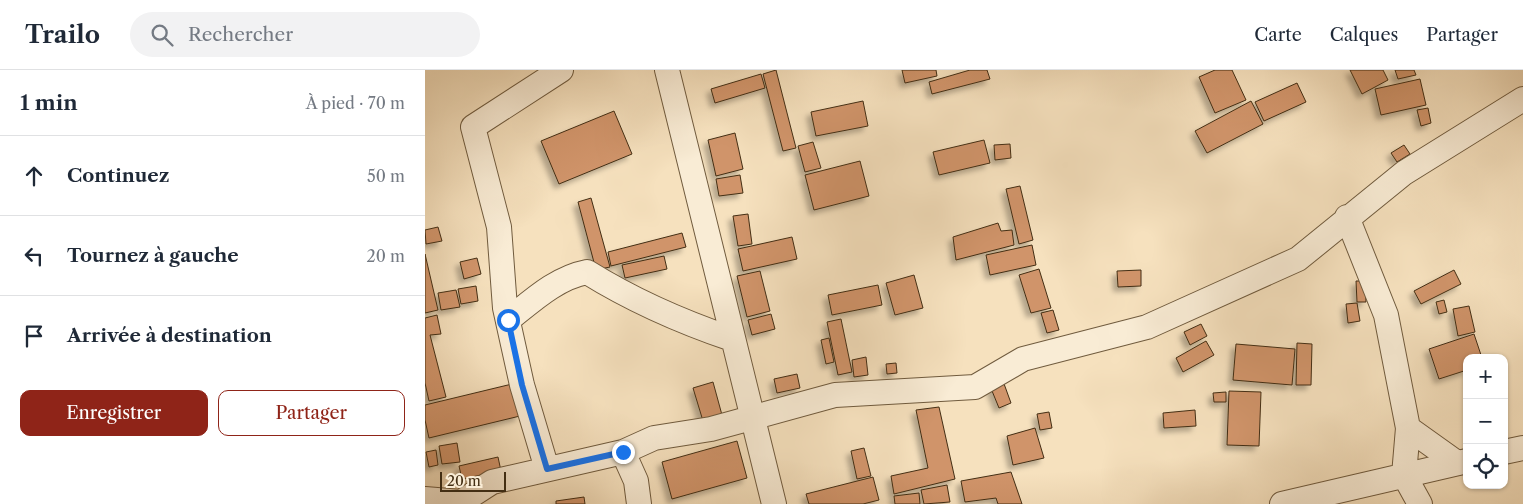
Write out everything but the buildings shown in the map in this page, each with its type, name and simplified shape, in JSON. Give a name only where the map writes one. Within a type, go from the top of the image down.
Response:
[{"type":"street","points":[[547,469],[522,385],[508,320],[499,227],[473,127],[561,70]]},
{"type":"street","points":[[667,70],[774,504]]},
{"type":"street","points":[[425,499],[461,502],[492,482],[623,452],[653,438],[711,429],[835,395],[975,387],[1023,359],[1147,327],[1297,259],[1405,173],[1523,100]]},
{"type":"street","points":[[1347,218],[1386,315],[1408,428],[1404,475],[1420,504]]},
{"type":"street","points":[[508,320],[557,284],[572,275],[587,272],[611,287],[657,309],[733,339]]},
{"type":"street","points":[[1408,428],[1462,462]]},
{"type":"street","points":[[1508,451],[1523,448]]},
{"type":"street","points":[[623,452],[636,481],[639,504]]},
{"type":"street","points":[[1297,502],[1462,462]]},
{"type":"route","points":[[508,320],[522,385],[547,469],[623,452]]}]
